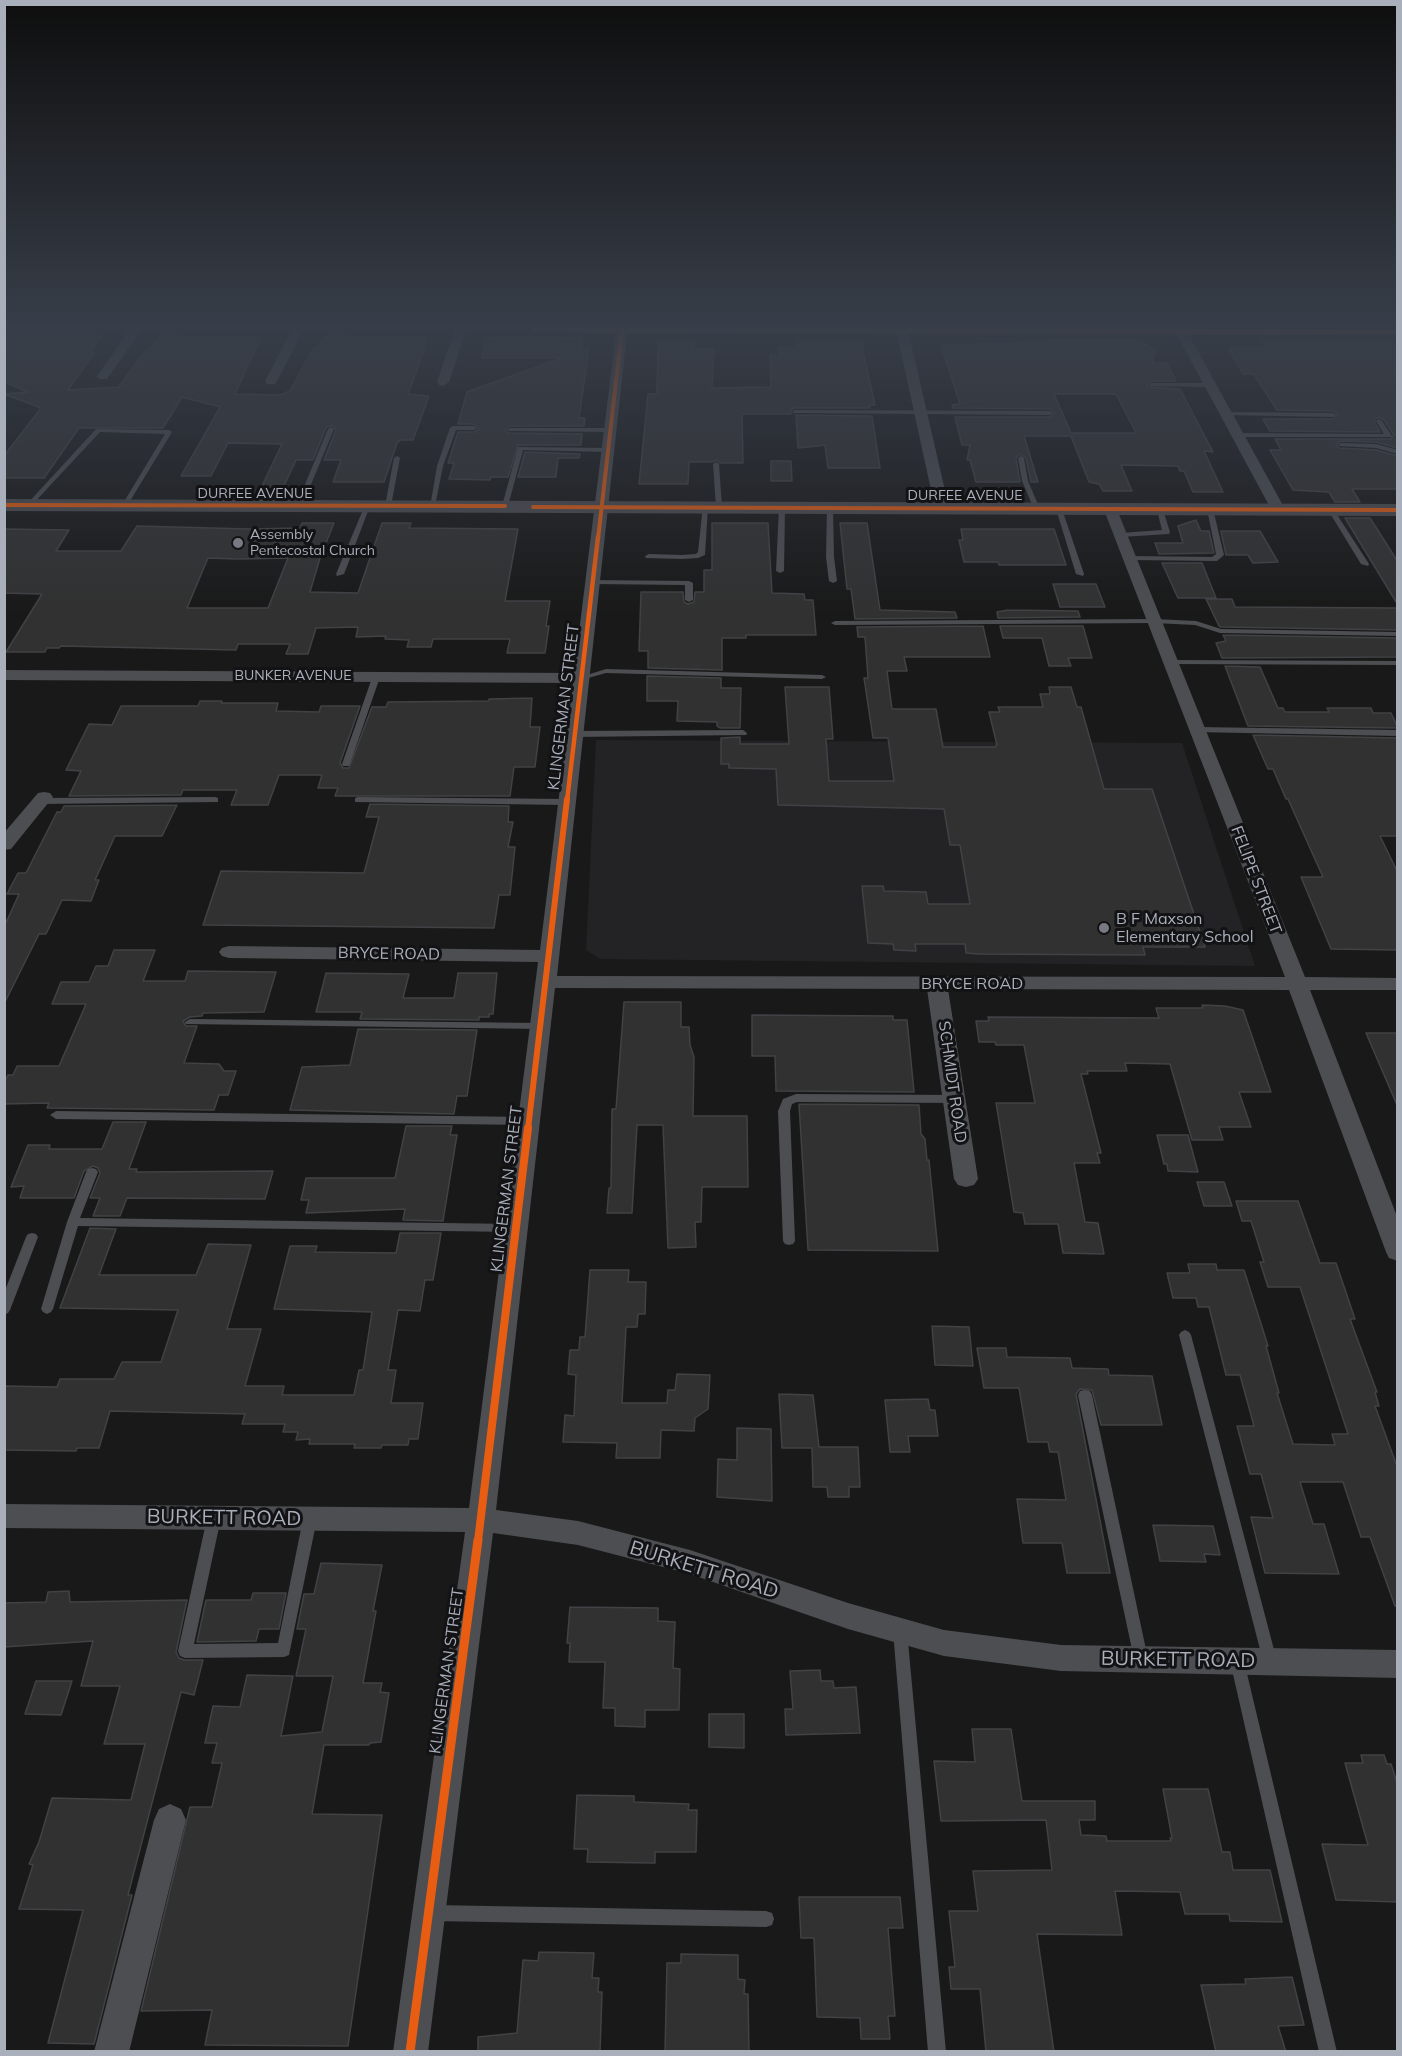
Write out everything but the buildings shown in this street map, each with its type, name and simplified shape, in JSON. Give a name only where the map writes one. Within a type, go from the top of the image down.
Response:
[{"type":"main road","name":"DURFEE AVENUE","points":[[4,504],[1398,510]]},
{"type":"street","name":"KLINGERMAN STREET","points":[[410,2052],[481,1520],[611,425]]},
{"type":"street","points":[[923,425],[942,508]]},
{"type":"street","points":[[1232,425],[1278,509]]},
{"type":"street","name":"FELIPE STREET","points":[[1111,510],[1297,983],[1398,1252]]},
{"type":"street","name":"BUNKER AVENUE","points":[[4,675],[581,678]]},
{"type":"street","points":[[4,845],[42,799]]},
{"type":"street","name":"BRYCE ROAD","points":[[229,952],[548,956]]},
{"type":"street","name":"BRYCE ROAD","points":[[546,982],[937,985],[1398,984]]},
{"type":"street","name":"SCHMIDT ROAD","points":[[937,985],[966,1179]]},
{"type":"street","name":"BURKETT ROAD","points":[[4,1516],[481,1520],[578,1533],[690,1562],[848,1616],[944,1643],[1062,1658],[1398,1664]]},
{"type":"street","points":[[111,2052],[170,1820]]},
{"type":"lane","points":[[1237,435],[1389,436],[1381,425]]},
{"type":"lane","points":[[432,506],[440,466],[453,428],[474,428]]},
{"type":"lane","points":[[299,506],[331,429]]},
{"type":"lane","points":[[510,429],[610,430]]},
{"type":"lane","points":[[29,505],[98,430],[169,432],[125,505]]},
{"type":"lane","points":[[1341,445],[1376,446],[1398,452]]},
{"type":"lane","points":[[505,506],[520,448],[608,450]]},
{"type":"lane","points":[[388,506],[397,458]]},
{"type":"lane","points":[[1021,458],[1025,481],[1037,509]]},
{"type":"lane","points":[[649,556],[682,557],[698,556],[702,553],[712,507],[716,464]]},
{"type":"lane","points":[[340,574],[367,506]]},
{"type":"lane","points":[[780,571],[782,507]]},
{"type":"lane","points":[[830,508],[830,556],[833,581]]},
{"type":"lane","points":[[1059,509],[1080,574]]},
{"type":"lane","points":[[1130,558],[1214,559],[1220,555],[1210,509]]},
{"type":"lane","points":[[1121,535],[1166,532],[1160,510]]},
{"type":"lane","points":[[1332,510],[1365,564]]},
{"type":"lane","points":[[592,582],[689,583],[689,600]]},
{"type":"lane","points":[[835,623],[1154,621],[1196,623],[1220,631],[1398,634]]},
{"type":"lane","points":[[1170,662],[1398,663]]},
{"type":"lane","points":[[581,678],[606,670],[822,677]]},
{"type":"lane","points":[[346,764],[376,677]]},
{"type":"lane","points":[[1197,730],[1398,733]]},
{"type":"lane","points":[[574,734],[743,733]]},
{"type":"lane","points":[[42,799],[215,800]]},
{"type":"lane","points":[[358,800],[566,802]]},
{"type":"lane","points":[[190,1022],[541,1026]]},
{"type":"lane","points":[[789,1241],[784,1111],[787,1102],[796,1098],[954,1099]]},
{"type":"lane","points":[[56,1115],[528,1120]]},
{"type":"lane","points":[[47,1309],[73,1222],[92,1172]]},
{"type":"lane","points":[[73,1222],[515,1228]]},
{"type":"lane","points":[[4,1310],[32,1237]]},
{"type":"lane","points":[[1185,1335],[1270,1662]]},
{"type":"lane","points":[[1085,1395],[1141,1659]]},
{"type":"lane","points":[[214,1518],[185,1651],[284,1650],[310,1519]]},
{"type":"lane","points":[[900,1631],[937,2052]]},
{"type":"lane","points":[[1237,1661],[1328,2052]]},
{"type":"lane","points":[[429,1913],[766,1919]]},
{"type":"shaded area","points":[[596,740],[1182,743],[1255,966],[600,959],[586,950]]},
{"type":"cycle path","points":[[410,2052],[481,1520],[611,425]]},
{"type":"cycle path","points":[[4,505],[505,506]]},
{"type":"cycle path","points":[[533,507],[1398,510]]},
{"type":"place","name":"Assembly Pentecostal Church","points":[[238,543]]},
{"type":"place","name":"B F Maxson Elementary School","points":[[1104,928]]}]
